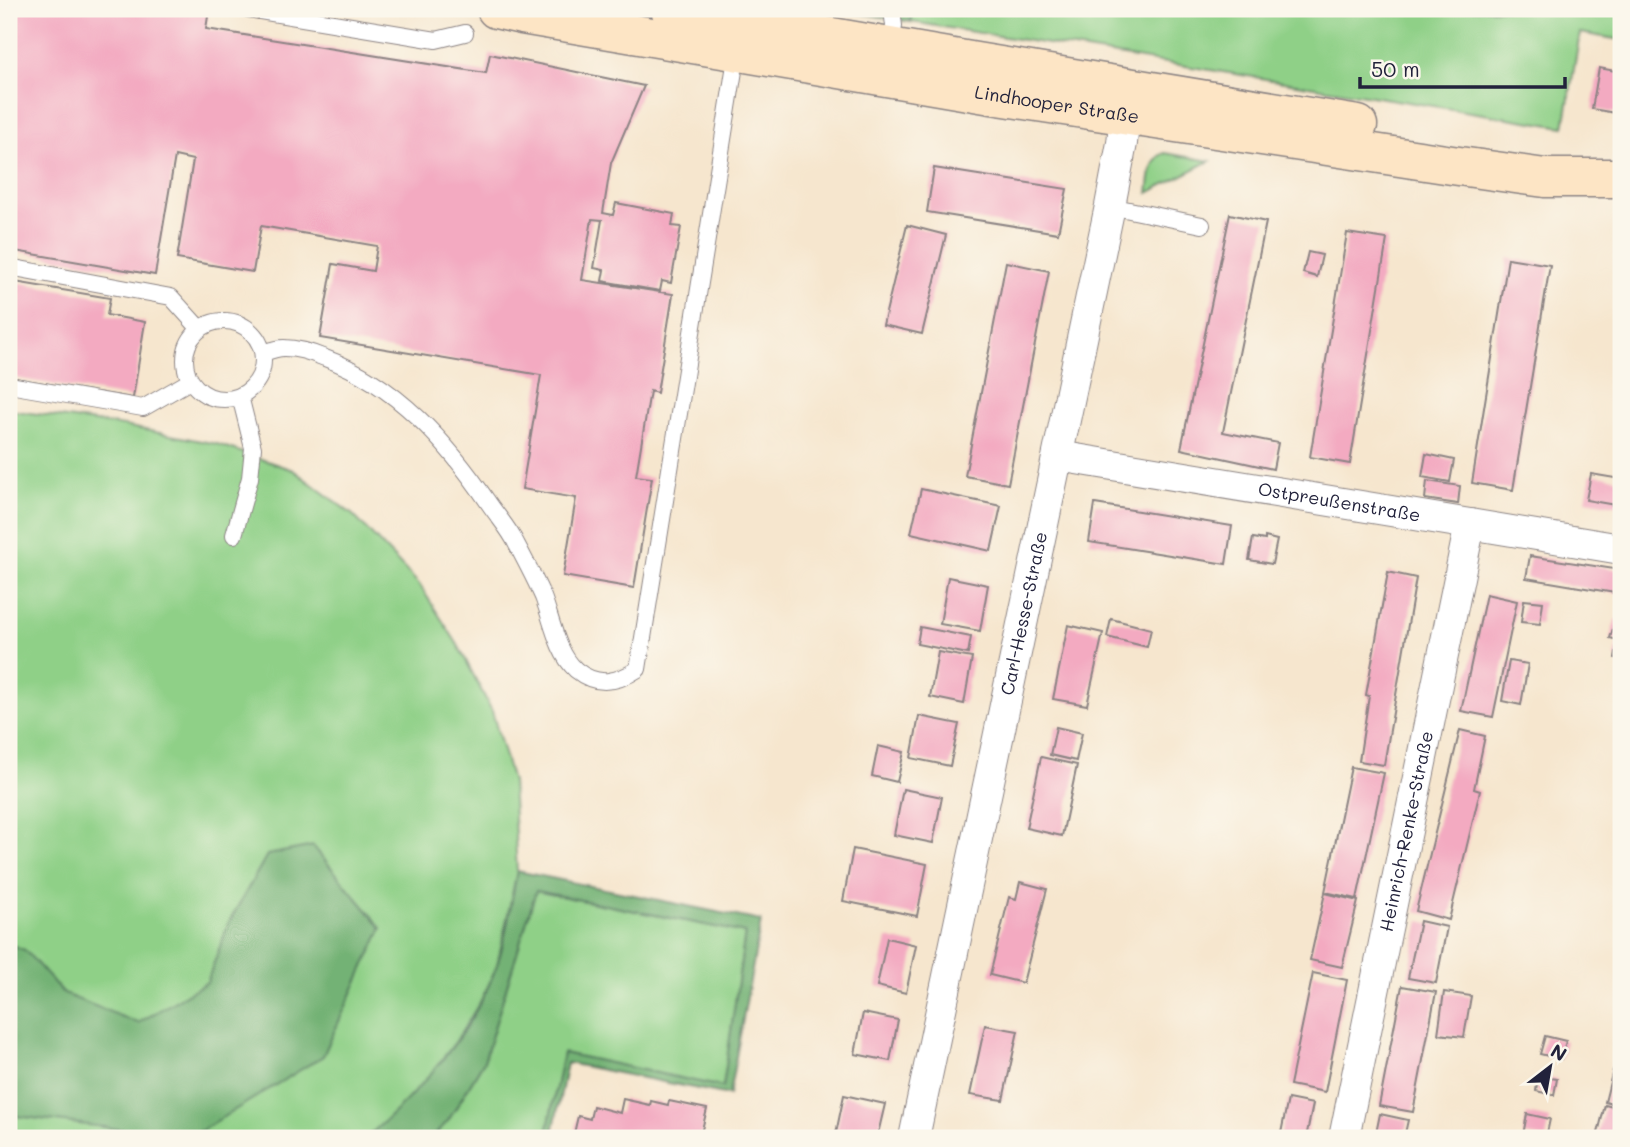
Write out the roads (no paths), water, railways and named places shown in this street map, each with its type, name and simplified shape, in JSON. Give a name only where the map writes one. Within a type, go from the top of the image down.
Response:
[{"type":"main road","name":"Lindhooper Straße","points":[[496,9],[739,36],[1127,102],[1547,155],[1621,177]]},
{"type":"main road","name":"Lindhooper Straße","points":[[670,9],[739,36]]},
{"type":"street","name":"Carl-Hesse-Straße","points":[[914,1138],[1110,206],[1127,102]]},
{"type":"street","name":"Ostpreußenstraße","points":[[1058,456],[1621,549]]},
{"type":"street","name":"Heinrich-Renke-Straße","points":[[1344,1138],[1470,524]]},
{"type":"lane","points":[[248,9],[436,40],[466,33]]},
{"type":"lane","points":[[889,62],[894,26],[892,9]]},
{"type":"lane","points":[[263,352],[283,348],[322,357],[373,380],[402,403],[429,429],[475,482],[515,541],[542,596],[561,646],[574,668],[591,680],[608,683],[627,677],[638,669],[739,36]]},
{"type":"lane","points":[[1110,206],[1202,225]]},
{"type":"lane","points":[[9,267],[171,297],[199,328]]},
{"type":"lane","points":[[224,320],[238,323],[258,340],[263,352],[259,378],[240,396],[222,399],[204,394],[190,381],[185,368],[184,353],[189,339],[199,328],[211,322],[224,320]]},
{"type":"lane","points":[[9,385],[143,408],[190,381]]},
{"type":"lane","points":[[234,535],[250,478],[253,448],[240,396]]}]
